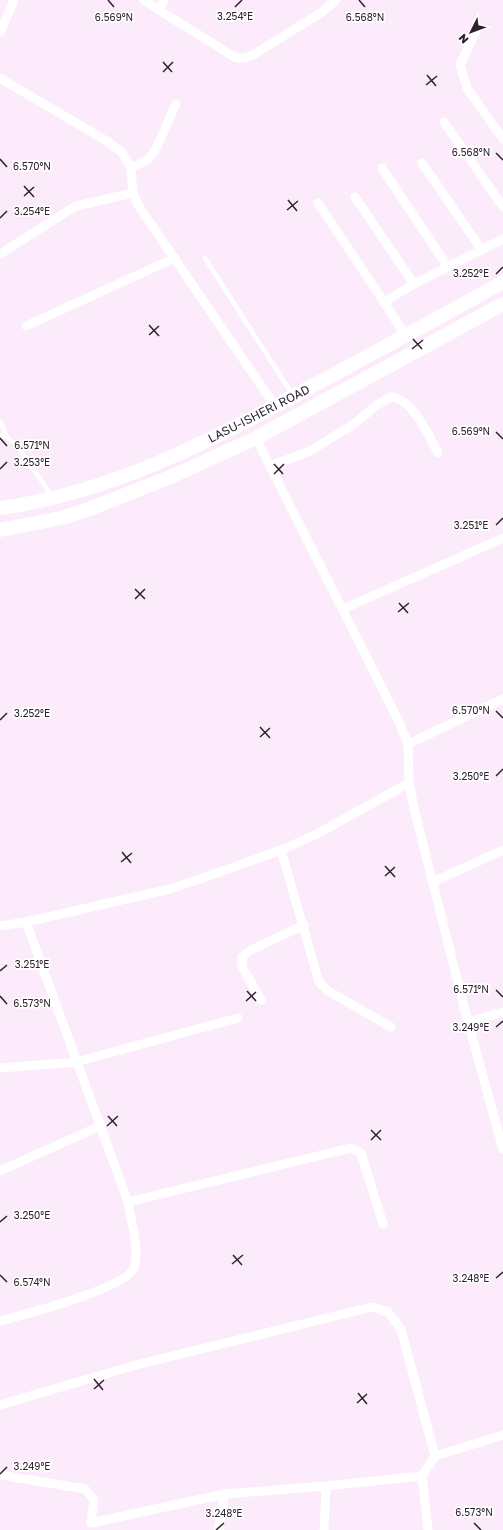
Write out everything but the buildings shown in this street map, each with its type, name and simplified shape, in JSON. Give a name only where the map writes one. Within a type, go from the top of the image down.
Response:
[{"type":"main road","name":"LASU-ISHERI ROAD","points":[[0,508],[54,499],[127,476],[247,421],[503,282]]},
{"type":"main road","name":"LASU-ISHERI ROAD","points":[[0,530],[62,518],[92,508],[175,475],[256,438],[503,304]]},
{"type":"street","points":[[0,32],[13,0]]},
{"type":"street","points":[[144,0],[236,58],[245,58],[322,12],[336,0]]},
{"type":"street","points":[[159,10],[164,0]]},
{"type":"street","points":[[477,29],[460,65],[467,88],[503,139]]},
{"type":"street","points":[[0,78],[105,140],[122,152],[131,168],[133,193],[138,205],[275,406]]},
{"type":"street","points":[[131,168],[147,160],[155,151],[176,104]]},
{"type":"street","points":[[444,122],[503,207]]},
{"type":"street","points":[[422,163],[481,249]]},
{"type":"street","points":[[382,168],[448,266]]},
{"type":"street","points":[[0,254],[76,206],[133,193]]},
{"type":"street","points":[[355,197],[414,284]]},
{"type":"street","points":[[318,203],[406,336]]},
{"type":"street","points":[[384,302],[448,266],[503,239]]},
{"type":"street","points":[[26,326],[175,258]]},
{"type":"street","points":[[270,466],[310,451],[354,424],[377,405],[391,397],[400,399],[414,413],[438,453]]},
{"type":"street","points":[[256,438],[343,609],[399,722],[408,744],[409,783],[468,1022],[503,1149]]},
{"type":"street","points":[[343,609],[503,538]]},
{"type":"street","points":[[408,744],[503,699]]},
{"type":"street","points":[[0,926],[26,922],[170,889],[281,850],[315,835],[409,783]]},
{"type":"street","points":[[281,850],[304,925],[319,982],[328,991],[391,1027]]},
{"type":"street","points":[[433,882],[503,850]]},
{"type":"street","points":[[0,1321],[68,1302],[116,1282],[126,1277],[134,1269],[136,1254],[135,1237],[128,1202],[26,922]]},
{"type":"street","points":[[261,1000],[242,967],[242,957],[251,950],[304,925]]},
{"type":"street","points":[[468,1022],[503,1012]]},
{"type":"street","points":[[0,1068],[76,1062],[238,1018]]},
{"type":"street","points":[[0,1171],[100,1126]]},
{"type":"street","points":[[128,1202],[350,1148],[361,1153],[383,1224]]},
{"type":"street","points":[[0,1405],[136,1365],[372,1307],[388,1312],[401,1329],[435,1456]]},
{"type":"street","points":[[428,1530],[422,1476],[435,1456],[503,1435]]},
{"type":"street","points":[[0,1475],[85,1490],[94,1500],[90,1526],[225,1494],[326,1486],[422,1476]]},
{"type":"street","points":[[324,1530],[326,1486]]},
{"type":"street","points":[[218,1530],[225,1494]]},
{"type":"lane","points":[[205,258],[294,396]]},
{"type":"lane","points":[[0,421],[7,437],[17,446],[54,499]]},
{"type":"lane","points":[[0,436],[7,437]]}]
